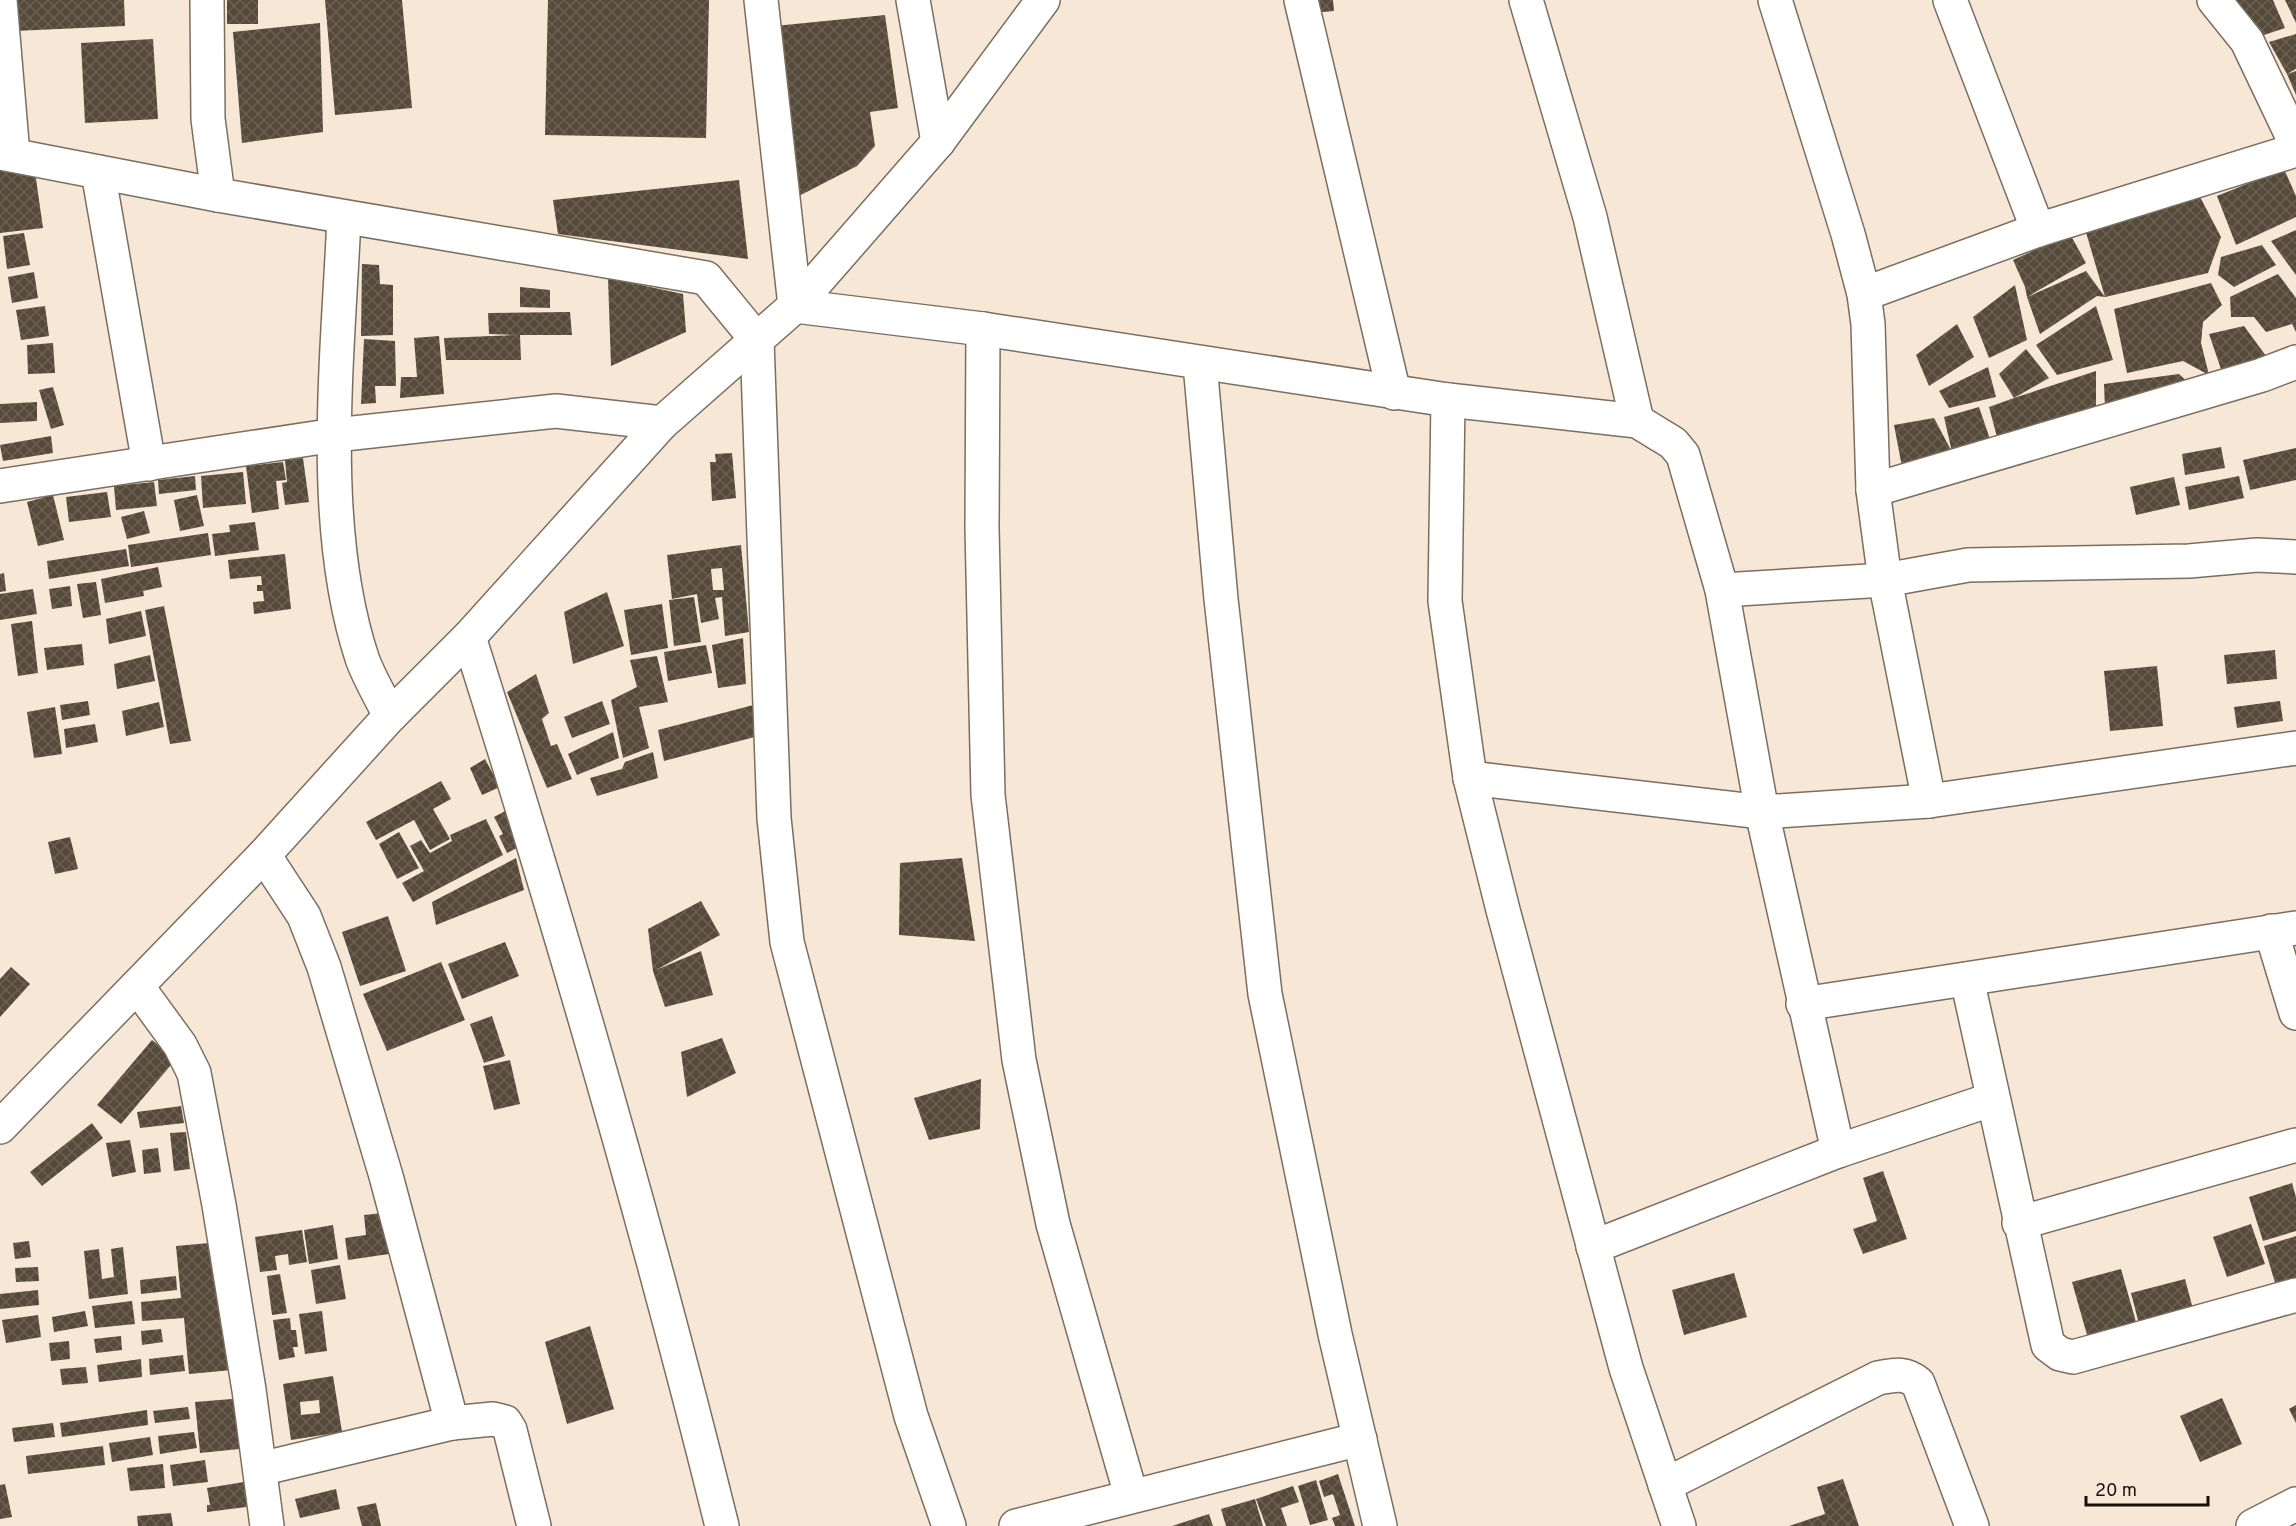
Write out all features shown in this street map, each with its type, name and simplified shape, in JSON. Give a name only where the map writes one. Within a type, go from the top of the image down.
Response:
[{"type":"street","points":[[0,0],[6,154],[344,218],[706,278],[757,340],[774,818],[787,942],[911,1416],[948,1526]]},
{"type":"street","points":[[207,0],[208,118],[218,195]]},
{"type":"street","points":[[761,0],[795,306]]},
{"type":"street","points":[[914,0],[938,142]]},
{"type":"street","points":[[0,1127],[264,855],[390,716],[469,638],[662,423],[795,306],[938,142],[1043,0]]},
{"type":"street","points":[[1301,0],[1394,393]]},
{"type":"street","points":[[1526,0],[1590,217],[1637,420]]},
{"type":"street","points":[[1775,0],[1848,234],[1864,294],[1868,324],[1873,490],[1885,580],[1929,801]]},
{"type":"street","points":[[1950,0],[2038,230]]},
{"type":"street","points":[[2214,0],[2247,41],[2296,144]]},
{"type":"street","points":[[1864,294],[2038,230],[2296,150]]},
{"type":"street","points":[[98,172],[148,464]]},
{"type":"street","points":[[344,218],[335,435],[336,509],[348,604],[363,660],[390,716]]},
{"type":"street","points":[[795,306],[983,329],[1394,393],[1637,420],[1673,443],[1683,455],[1722,590],[1762,812],[1803,1004],[1838,1151]]},
{"type":"street","points":[[983,329],[982,528],[988,795],[1019,1060],[1053,1224],[1118,1508]]},
{"type":"street","points":[[1873,490],[2262,375],[2296,362]]},
{"type":"street","points":[[1200,364],[1222,611],[1265,994],[1335,1334],[1380,1526]]},
{"type":"street","points":[[1448,400],[1445,601],[1470,778],[1626,1368],[1678,1526]]},
{"type":"street","points":[[0,486],[335,435],[555,411],[662,423]]},
{"type":"street","points":[[1722,590],[1885,580],[1968,565],[2189,561],[2257,555],[2296,557]]},
{"type":"street","points":[[469,638],[551,897],[684,1371],[722,1526]]},
{"type":"street","points":[[1470,778],[1762,812],[1929,801],[2296,747]]},
{"type":"street","points":[[264,855],[304,916],[324,967],[386,1176],[452,1423]]},
{"type":"street","points":[[1803,1004],[2284,930],[2296,1013]]},
{"type":"street","points":[[1967,979],[2019,1223],[2048,1345],[2060,1354],[2073,1357],[2296,1295]]},
{"type":"street","points":[[137,986],[180,1046],[194,1073],[221,1217],[267,1526]]},
{"type":"street","points":[[1593,1247],[1838,1151],[1993,1099]]},
{"type":"street","points":[[2019,1223],[2296,1145]]},
{"type":"street","points":[[1665,1485],[1878,1378],[1898,1374],[1910,1376],[1918,1383],[1972,1526]]},
{"type":"street","points":[[260,1469],[452,1423],[493,1419],[505,1422],[510,1430],[534,1526]]},
{"type":"street","points":[[1016,1526],[1118,1508],[1360,1439]]},
{"type":"street","points":[[2253,1526],[2296,1504]]},
{"type":"building","points":[[13,0],[124,0],[125,26],[14,31]]},
{"type":"building","points":[[227,0],[258,0],[258,24],[227,24]]},
{"type":"building","points":[[325,0],[402,0],[412,108],[335,115]]},
{"type":"building","points":[[548,0],[709,0],[706,138],[545,135]]},
{"type":"building","points":[[1308,0],[1333,0],[1334,11],[1311,13]]},
{"type":"building","points":[[2229,0],[2273,0],[2285,28],[2255,38]]},
{"type":"building","points":[[2285,0],[2296,0],[2296,23]]},
{"type":"building","points":[[885,15],[898,108],[870,112],[875,146],[857,166],[793,199],[775,26]]},
{"type":"building","points":[[320,23],[323,132],[242,143],[233,32]]},
{"type":"building","points":[[2296,34],[2296,69],[2287,74],[2269,42]]},
{"type":"building","points":[[153,39],[158,119],[85,123],[81,43]]},
{"type":"building","points":[[2296,71],[2296,95],[2287,74]]},
{"type":"building","points":[[34,165],[43,228],[0,233],[0,170]]},
{"type":"building","points":[[2284,169],[2296,196],[2296,217],[2236,245],[2217,196]]},
{"type":"building","points":[[739,180],[748,259],[558,234],[553,200]]},
{"type":"building","points":[[2199,195],[2221,237],[2208,273],[2105,297],[2085,229]]},
{"type":"building","points":[[2296,230],[2296,275],[2271,241]]},
{"type":"building","points":[[24,233],[30,265],[7,269],[3,236]]},
{"type":"building","points":[[2070,234],[2086,263],[2027,297],[2013,260]]},
{"type":"building","points":[[2262,245],[2276,265],[2234,287],[2218,275],[2221,257]]},
{"type":"building","points":[[362,264],[379,265],[380,284],[393,285],[393,335],[361,336]]},
{"type":"building","points":[[2086,271],[2105,297],[2097,296],[2040,334],[2027,297]]},
{"type":"building","points":[[34,272],[38,298],[12,303],[8,277]]},
{"type":"building","points":[[2278,274],[2296,298],[2296,332],[2292,324],[2266,332],[2254,317],[2231,317],[2230,297]]},
{"type":"building","points":[[608,278],[683,294],[686,332],[611,366]]},
{"type":"building","points":[[2211,283],[2222,305],[2203,322],[2201,343],[2209,375],[2183,361],[2127,373],[2114,309]]},
{"type":"building","points":[[2015,285],[2027,340],[1989,358],[1973,317]]},
{"type":"building","points":[[520,287],[550,290],[550,308],[520,307]]},
{"type":"building","points":[[45,306],[49,336],[21,340],[16,310]]},
{"type":"building","points":[[2096,306],[2113,360],[2057,375],[2036,345]]},
{"type":"building","points":[[570,312],[572,335],[520,335],[521,360],[446,360],[444,338],[517,335],[489,334],[488,313]]},
{"type":"building","points":[[1957,324],[1974,357],[1929,386],[1916,355]]},
{"type":"building","points":[[2244,326],[2269,360],[2223,375],[2209,334]]},
{"type":"building","points":[[439,336],[444,394],[400,398],[401,377],[417,377],[414,338]]},
{"type":"building","points":[[364,339],[395,341],[396,386],[375,386],[376,403],[361,404]]},
{"type":"building","points":[[53,343],[55,373],[28,374],[27,345]]},
{"type":"building","points":[[2026,349],[2049,378],[2014,398],[1999,374]]},
{"type":"building","points":[[1988,367],[1996,397],[1949,408],[1939,391]]},
{"type":"building","points":[[2096,371],[2096,410],[1997,437],[1989,407]]},
{"type":"building","points":[[2179,374],[2193,387],[2105,409],[2104,384]]},
{"type":"building","points":[[53,387],[64,425],[51,429],[39,390]]},
{"type":"building","points":[[37,402],[37,421],[0,423],[0,404]]},
{"type":"building","points":[[1979,407],[1991,442],[1902,467],[1894,425],[1934,418],[1952,452],[1944,417]]},
{"type":"building","points":[[51,436],[53,453],[3,461],[0,445]]},
{"type":"building","points":[[2221,447],[2225,468],[2185,475],[2182,454]]},
{"type":"building","points":[[2296,448],[2296,480],[2250,490],[2243,460]]},
{"type":"building","points":[[732,453],[736,498],[712,501],[710,462],[716,462],[715,454]]},
{"type":"building","points":[[303,458],[309,502],[285,505],[282,483],[287,482],[285,460]]},
{"type":"building","points":[[283,462],[286,480],[276,481],[279,509],[252,513],[246,466]]},
{"type":"building","points":[[243,472],[246,504],[203,508],[201,476]]},
{"type":"building","points":[[195,476],[196,490],[159,494],[158,480]]},
{"type":"building","points":[[2239,476],[2244,498],[2189,510],[2185,487]]},
{"type":"building","points":[[2174,477],[2180,505],[2136,515],[2130,487]]},
{"type":"building","points":[[154,482],[157,506],[116,510],[114,486]]},
{"type":"building","points":[[107,492],[111,517],[69,522],[66,497]]},
{"type":"building","points":[[53,495],[64,540],[38,546],[27,502]]},
{"type":"building","points":[[197,495],[204,526],[180,531],[174,500]]},
{"type":"building","points":[[144,511],[150,533],[127,539],[121,517]]},
{"type":"building","points":[[255,522],[259,550],[215,556],[212,534],[230,532],[229,525]]},
{"type":"building","points":[[208,533],[211,555],[131,567],[128,545]]},
{"type":"building","points":[[741,545],[749,632],[725,636],[722,597],[715,598],[719,619],[701,623],[697,594],[672,599],[667,555]],"holes":[[[722,568],[724,590],[713,590],[711,569]]]},
{"type":"building","points":[[126,549],[129,566],[49,579],[47,561]]},
{"type":"building","points":[[285,554],[291,609],[254,614],[253,602],[264,601],[263,591],[257,591],[257,585],[262,585],[261,576],[230,579],[228,560]]},
{"type":"building","points":[[158,567],[162,587],[143,591],[144,596],[105,603],[101,579]]},
{"type":"building","points":[[4,573],[6,591],[0,592],[0,574]]},
{"type":"building","points":[[96,582],[101,615],[83,618],[77,584]]},
{"type":"building","points":[[70,586],[72,606],[52,609],[49,589]]},
{"type":"building","points":[[33,589],[37,614],[0,620],[0,594]]},
{"type":"building","points":[[607,592],[624,646],[573,664],[564,612]]},
{"type":"building","points":[[694,597],[701,642],[674,646],[669,600]]},
{"type":"building","points":[[662,604],[668,648],[631,655],[624,610]]},
{"type":"building","points":[[164,606],[191,741],[170,744],[145,610]]},
{"type":"building","points":[[141,611],[146,636],[109,644],[106,619]]},
{"type":"building","points":[[32,621],[38,673],[18,676],[11,624]]},
{"type":"building","points":[[743,638],[746,684],[718,688],[712,645]]},
{"type":"building","points":[[82,644],[84,665],[47,670],[44,648]]},
{"type":"building","points":[[706,645],[712,673],[668,681],[664,652]]},
{"type":"building","points":[[2275,650],[2277,679],[2227,684],[2224,655]]},
{"type":"building","points":[[150,655],[155,681],[117,689],[114,664]]},
{"type":"building","points":[[657,656],[668,702],[639,707],[649,748],[623,758],[611,700],[637,687],[630,660]]},
{"type":"building","points":[[2157,666],[2163,726],[2110,731],[2104,671]]},
{"type":"building","points":[[536,674],[549,713],[542,719],[551,746],[557,744],[572,779],[547,788],[507,692]]},
{"type":"building","points":[[88,701],[90,715],[62,720],[60,705]]},
{"type":"building","points":[[602,701],[610,724],[572,738],[564,717]]},
{"type":"building","points":[[2280,701],[2283,721],[2237,728],[2234,707]]},
{"type":"building","points":[[159,702],[164,727],[126,736],[122,711]]},
{"type":"building","points":[[761,703],[766,734],[664,761],[658,730]]},
{"type":"building","points":[[55,707],[62,754],[34,758],[27,712]]},
{"type":"building","points":[[95,724],[98,742],[66,748],[64,729]]},
{"type":"building","points":[[613,732],[619,758],[577,775],[568,754]]},
{"type":"building","points":[[653,752],[658,778],[597,796],[590,778],[622,769],[625,762]]},
{"type":"building","points":[[485,759],[500,787],[482,795],[470,768]]},
{"type":"building","points":[[441,781],[451,799],[433,809],[450,839],[430,850],[414,820],[376,840],[366,822]]},
{"type":"building","points":[[509,809],[525,844],[507,853],[499,836],[503,834],[494,817]]},
{"type":"building","points":[[486,819],[503,855],[413,902],[402,883],[424,871],[410,846],[421,840],[430,853],[452,841],[450,835]]},
{"type":"building","points":[[399,832],[419,868],[397,879],[379,844]]},
{"type":"building","points":[[70,837],[78,869],[55,874],[48,842]]},
{"type":"building","points":[[516,858],[524,890],[436,925],[432,902]]},
{"type":"building","points":[[962,858],[975,941],[899,935],[900,863]]},
{"type":"building","points":[[701,901],[720,935],[656,970],[701,951],[713,995],[665,1007],[653,971],[648,929]]},
{"type":"building","points":[[388,916],[406,971],[360,986],[342,932]]},
{"type":"building","points":[[505,942],[519,976],[462,999],[448,964]]},
{"type":"building","points":[[441,962],[465,1020],[387,1051],[363,994]]},
{"type":"building","points":[[11,967],[30,984],[0,1017],[0,979]]},
{"type":"building","points":[[492,1016],[505,1056],[484,1063],[470,1024]]},
{"type":"building","points":[[722,1038],[736,1073],[687,1097],[681,1052]]},
{"type":"building","points":[[152,1040],[176,1059],[121,1124],[97,1105]]},
{"type":"building","points":[[510,1060],[520,1104],[494,1110],[483,1066]]},
{"type":"building","points":[[981,1079],[980,1129],[929,1140],[914,1098]]},
{"type":"building","points":[[181,1106],[184,1123],[140,1128],[137,1112]]},
{"type":"building","points":[[92,1123],[103,1138],[42,1186],[30,1172]]},
{"type":"building","points":[[186,1132],[190,1169],[174,1171],[170,1133]]},
{"type":"building","points":[[130,1140],[136,1172],[112,1177],[106,1143]]},
{"type":"building","points":[[158,1148],[161,1172],[144,1174],[142,1150]]},
{"type":"building","points":[[1883,1171],[1907,1239],[1863,1254],[1853,1229],[1877,1221],[1863,1178]]},
{"type":"building","points":[[2292,1183],[2296,1197],[2296,1231],[2263,1241],[2249,1197]]},
{"type":"building","points":[[383,1213],[389,1254],[348,1260],[345,1238],[366,1235],[364,1215]]},
{"type":"building","points":[[2251,1224],[2265,1264],[2227,1277],[2213,1237]]},
{"type":"building","points":[[333,1225],[338,1259],[309,1264],[304,1230]]},
{"type":"building","points":[[302,1230],[307,1262],[289,1265],[288,1254],[275,1256],[277,1270],[260,1272],[255,1237]]},
{"type":"building","points":[[2296,1236],[2296,1280],[2276,1286],[2264,1246]]},
{"type":"building","points":[[29,1241],[31,1257],[15,1259],[13,1243]]},
{"type":"building","points":[[221,1242],[232,1370],[189,1374],[184,1318],[142,1321],[141,1302],[181,1298],[176,1246]]},
{"type":"building","points":[[123,1247],[128,1294],[89,1299],[84,1251],[99,1249],[102,1279],[114,1277],[111,1249]]},
{"type":"building","points":[[340,1265],[346,1299],[316,1304],[311,1270]]},
{"type":"building","points":[[38,1267],[39,1281],[16,1282],[15,1268]]},
{"type":"building","points":[[2121,1269],[2138,1329],[2089,1342],[2072,1282]]},
{"type":"building","points":[[1734,1273],[1747,1317],[1684,1335],[1672,1290]]},
{"type":"building","points":[[280,1274],[287,1313],[272,1315],[267,1276]]},
{"type":"building","points":[[176,1276],[177,1290],[141,1294],[140,1280]]},
{"type":"building","points":[[2185,1279],[2193,1309],[2139,1324],[2131,1293]]},
{"type":"building","points":[[38,1290],[39,1305],[0,1309],[0,1294]]},
{"type":"building","points":[[132,1301],[135,1324],[95,1328],[92,1306]]},
{"type":"building","points":[[85,1311],[88,1326],[54,1332],[52,1317]]},
{"type":"building","points":[[322,1311],[327,1351],[305,1354],[299,1314]]},
{"type":"building","points":[[38,1315],[41,1337],[6,1343],[2,1320]]},
{"type":"building","points":[[290,1318],[291,1330],[296,1330],[298,1347],[293,1347],[295,1357],[279,1360],[273,1320]]},
{"type":"building","points":[[590,1326],[614,1409],[567,1424],[545,1342]]},
{"type":"building","points":[[161,1329],[163,1342],[142,1345],[141,1331]]},
{"type":"building","points":[[121,1336],[122,1350],[96,1353],[94,1339]]},
{"type":"building","points":[[69,1341],[70,1359],[51,1361],[49,1343]]},
{"type":"building","points":[[183,1355],[185,1371],[150,1375],[149,1359]]},
{"type":"building","points":[[141,1359],[142,1377],[99,1382],[97,1365]]},
{"type":"building","points":[[86,1367],[88,1383],[62,1385],[60,1369]]},
{"type":"building","points":[[333,1376],[342,1432],[291,1440],[283,1384]],"holes":[[[319,1400],[320,1413],[301,1415],[300,1402]]]},
{"type":"building","points":[[244,1398],[249,1448],[200,1453],[195,1402]]},
{"type":"building","points":[[2222,1398],[2242,1444],[2200,1462],[2180,1416]]},
{"type":"building","points":[[2296,1405],[2296,1423],[2289,1409]]},
{"type":"building","points":[[188,1407],[190,1419],[155,1423],[153,1411]]},
{"type":"building","points":[[147,1410],[148,1425],[62,1437],[60,1423]]},
{"type":"building","points":[[53,1423],[55,1437],[14,1442],[12,1428]]},
{"type":"building","points":[[194,1432],[197,1448],[160,1454],[158,1436]]},
{"type":"building","points":[[150,1437],[153,1455],[112,1462],[109,1443]]},
{"type":"building","points":[[103,1446],[105,1465],[28,1474],[26,1456]]},
{"type":"building","points":[[205,1460],[208,1482],[173,1486],[170,1465]]},
{"type":"building","points":[[163,1464],[165,1488],[130,1491],[127,1468]]},
{"type":"building","points":[[1338,1474],[1355,1526],[1335,1526],[1332,1518],[1340,1515],[1333,1494],[1324,1497],[1319,1481]]},
{"type":"building","points":[[1843,1479],[1859,1526],[1789,1526],[1825,1514],[1817,1487]]},
{"type":"building","points":[[1316,1480],[1328,1520],[1310,1525],[1298,1486]]},
{"type":"building","points":[[250,1481],[254,1506],[207,1512],[207,1505],[210,1505],[207,1488]]},
{"type":"building","points":[[5,1484],[12,1517],[0,1519],[0,1485]]},
{"type":"building","points":[[1293,1486],[1299,1502],[1281,1508],[1287,1526],[1266,1526],[1256,1499]]},
{"type":"building","points":[[336,1489],[340,1509],[300,1518],[295,1499]]},
{"type":"building","points":[[1255,1499],[1263,1526],[1226,1526],[1221,1509]]},
{"type":"building","points":[[376,1503],[381,1526],[362,1526],[357,1507]]},
{"type":"building","points":[[171,1513],[173,1526],[138,1526],[137,1516]]},
{"type":"building","points":[[1209,1514],[1213,1526],[1172,1526]]}]
